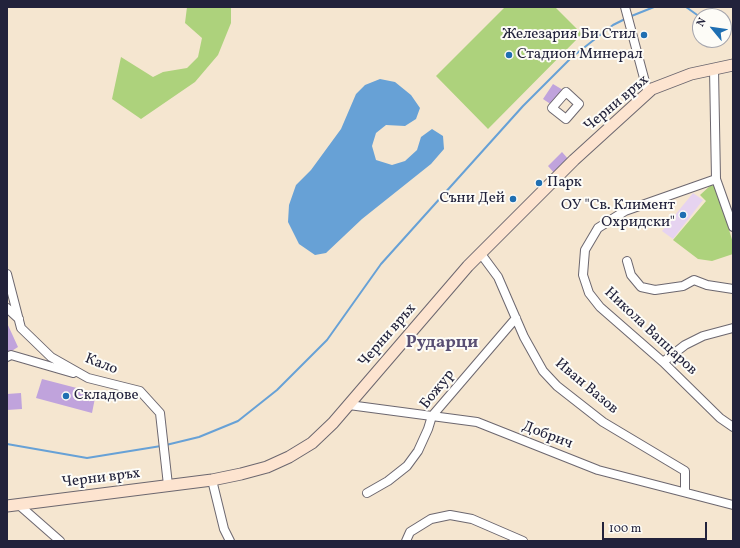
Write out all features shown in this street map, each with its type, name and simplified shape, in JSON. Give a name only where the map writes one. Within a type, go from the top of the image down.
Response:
[{"type":"street","points":[[625,10],[648,93]]},
{"type":"street","name":"Черни връх","points":[[7,506],[212,480],[260,469],[289,457],[312,443],[349,405],[481,254],[574,160],[652,89],[690,74],[733,65]]},
{"type":"street","points":[[714,69],[716,179],[733,227]]},
{"type":"street","name":"Никола Вапцаров","points":[[716,179],[624,211],[598,228],[585,250],[583,275],[589,293],[600,308],[663,362],[720,418],[733,427]]},
{"type":"street","name":"Иван Вазов","points":[[481,254],[498,277],[516,318],[543,371],[557,386],[603,422],[685,471],[685,492]]},
{"type":"street","points":[[627,261],[631,275],[641,287],[655,290],[683,286],[694,280],[707,285],[733,289]]},
{"type":"street","name":"Кало","points":[[7,274],[21,328],[51,357],[88,378],[140,391],[160,413],[168,485]]},
{"type":"street","points":[[7,308],[19,319]]},
{"type":"street","name":"Божур","points":[[367,493],[388,481],[408,466],[418,451],[432,416],[516,318]]},
{"type":"street","points":[[663,362],[685,345],[703,336],[733,328]]},
{"type":"street","points":[[7,357],[11,355],[88,378]]},
{"type":"street","name":"Добрич","points":[[349,405],[477,422],[598,470],[733,505]]},
{"type":"street","points":[[212,480],[224,529],[230,541]]},
{"type":"street","points":[[19,505],[58,540]]},
{"type":"street","points":[[406,541],[410,532],[432,519],[450,515],[472,519],[523,541]]},
{"type":"shaded area","name":"ОУ \"Св. Климент Охридски\"","points":[[693,193],[703,200],[673,239],[662,231]]},
{"type":"green space","points":[[187,7],[231,7],[231,23],[218,55],[195,82],[141,119],[112,99],[121,57],[153,77],[163,72],[187,68],[198,57],[202,38],[185,23]]},
{"type":"green space","name":"Стадион Минерал","points":[[505,7],[555,7],[582,34],[488,129],[436,76]]},
{"type":"green space","points":[[711,185],[716,186],[733,243],[733,254],[712,261],[698,259],[673,240],[706,201],[700,195]]},
{"type":"water","points":[[380,79],[395,82],[411,95],[420,108],[416,119],[405,126],[386,125],[376,133],[372,146],[376,160],[392,165],[405,161],[417,150],[421,137],[432,129],[443,136],[444,149],[431,164],[362,219],[326,253],[315,255],[299,244],[288,222],[289,205],[296,185],[311,170],[341,129],[356,94],[365,85]]},
{"type":"building","points":[[553,84],[563,90],[552,105],[543,99]]},
{"type":"building","points":[[562,152],[569,160],[555,174],[548,166]]},
{"type":"building","points":[[7,323],[18,347],[7,354]]},
{"type":"building","name":"Складове","points":[[42,379],[96,393],[92,413],[36,398]]},
{"type":"building","points":[[21,393],[22,409],[7,410],[7,394]]},
{"type":"waterway","points":[[629,17],[654,7]]},
{"type":"waterway","points":[[686,7],[692,11]]},
{"type":"waterway","points":[[166,445],[199,437],[238,421],[277,390],[327,340],[381,264],[523,106],[572,57],[613,25],[625,19]]},
{"type":"waterway","points":[[7,444],[87,458],[161,446]]},
{"type":"place","name":"Железария Би Стил","points":[[644,35]]},
{"type":"place","name":"Стадион Минерал","points":[[509,55]]},
{"type":"place","name":"Парк","points":[[539,183]]},
{"type":"place","name":"Съни Дей","points":[[513,199]]},
{"type":"place","name":"ОУ \"Св. Климент Охридски\"","points":[[683,215]]},
{"type":"place","name":"Складове","points":[[66,396]]},
{"type":"district","name":"Рударци","points":[[442,344]]}]
